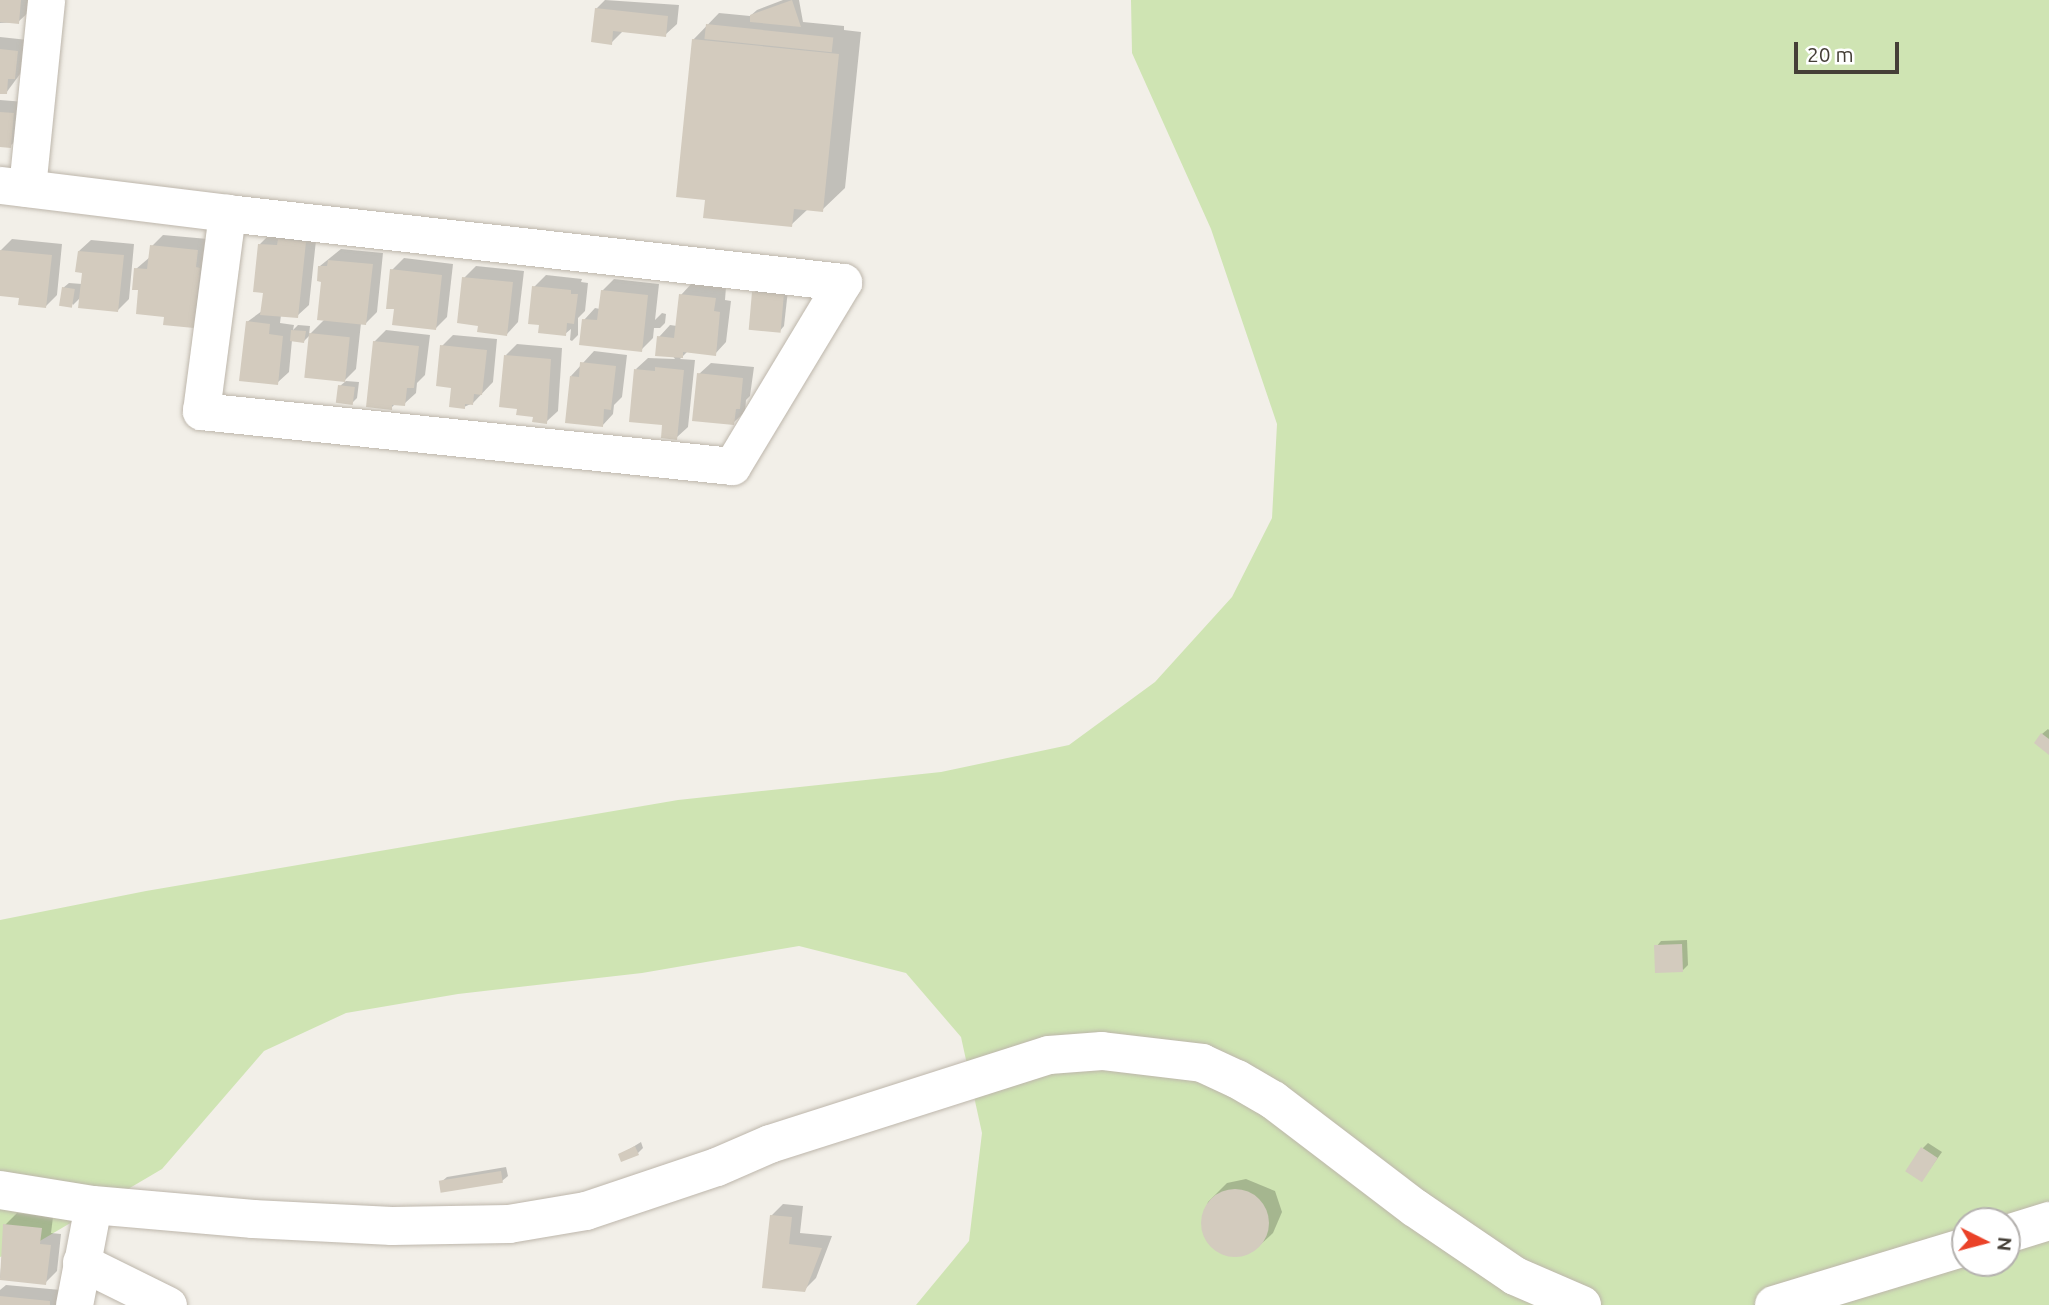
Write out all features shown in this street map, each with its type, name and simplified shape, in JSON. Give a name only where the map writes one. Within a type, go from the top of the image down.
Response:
[{"type":"street","points":[[46,0],[14,186],[227,213],[843,282],[732,466],[201,411],[227,213]]},
{"type":"street","points":[[0,1190],[93,1205],[253,1219],[392,1226],[509,1224],[586,1210],[717,1167],[770,1144],[1049,1055],[1102,1051],[1202,1063],[1237,1079],[1273,1100],[1415,1208],[1515,1276],[1582,1305]]},
{"type":"street","points":[[74,1305],[93,1205]]},
{"type":"street","points":[[2021,1230],[2049,1221]]},
{"type":"street","points":[[1774,1305],[1951,1251]]},
{"type":"street","points":[[82,1262],[168,1305]]},
{"type":"green space","points":[[1131,0],[2049,0],[2049,1305],[916,1305],[969,1241],[982,1133],[961,1037],[906,973],[799,946],[642,973],[458,994],[346,1013],[264,1051],[162,1169],[28,1248],[0,1257],[0,920],[146,891],[678,800],[941,772],[1069,745],[1155,682],[1232,597],[1272,518],[1277,424],[1211,229],[1132,53]]},
{"type":"building","points":[[0,0],[21,0],[19,24],[0,22]]},
{"type":"building","points":[[792,0],[801,27],[750,22],[750,15]]},
{"type":"building","points":[[595,8],[668,16],[666,37],[613,31],[612,45],[591,42]]},
{"type":"building","points":[[706,24],[833,37],[832,52],[704,39]]},
{"type":"building","points":[[692,39],[839,54],[823,212],[794,209],[792,227],[703,218],[705,200],[676,197]]},
{"type":"building","points":[[0,49],[18,51],[15,79],[8,79],[7,94],[0,94]]},
{"type":"building","points":[[0,112],[14,113],[11,148],[0,147]]},
{"type":"building","points":[[278,239],[306,242],[298,318],[260,315],[263,293],[253,292],[258,244],[277,245]]},
{"type":"building","points":[[150,245],[198,250],[196,267],[200,268],[194,328],[163,325],[164,317],[136,314],[138,290],[132,290],[134,268],[147,269]]},
{"type":"building","points":[[0,250],[52,255],[46,308],[18,305],[19,298],[0,296]]},
{"type":"building","points":[[78,251],[124,255],[118,312],[78,308],[82,273],[75,272]]},
{"type":"building","points":[[328,260],[373,264],[366,325],[317,320],[321,282],[317,281],[318,266],[327,266]]},
{"type":"building","points":[[390,269],[442,275],[436,330],[392,325],[394,309],[386,309]]},
{"type":"building","points":[[462,277],[513,282],[507,336],[477,332],[478,326],[457,323]]},
{"type":"building","points":[[532,286],[571,290],[571,294],[578,294],[574,324],[567,323],[566,336],[538,333],[539,325],[528,324]]},
{"type":"building","points":[[62,287],[75,289],[72,308],[59,306]]},
{"type":"building","points":[[601,290],[648,295],[642,352],[579,345],[582,319],[597,320]]},
{"type":"building","points":[[752,292],[784,295],[781,333],[749,330]]},
{"type":"building","points":[[679,294],[716,298],[714,311],[720,312],[716,356],[683,352],[683,358],[655,356],[657,336],[674,338]]},
{"type":"building","points":[[246,321],[270,324],[269,334],[283,336],[278,385],[239,381]]},
{"type":"building","points":[[291,330],[306,331],[304,343],[290,341]]},
{"type":"building","points":[[309,333],[350,337],[345,382],[304,378]]},
{"type":"building","points":[[373,341],[419,346],[414,388],[407,388],[405,406],[392,405],[392,410],[366,407]]},
{"type":"building","points":[[440,345],[487,350],[482,395],[474,394],[473,405],[465,404],[465,409],[449,407],[451,388],[436,386]]},
{"type":"building","points":[[504,355],[551,359],[547,424],[532,422],[533,417],[516,415],[517,409],[499,407]]},
{"type":"building","points":[[580,362],[616,366],[611,410],[604,409],[603,427],[565,423],[570,376],[579,377]]},
{"type":"building","points":[[655,367],[684,370],[677,440],[661,438],[662,425],[629,422],[634,369],[655,371]]},
{"type":"building","points":[[697,373],[743,378],[740,409],[736,409],[734,425],[692,421]]},
{"type":"building","points":[[338,385],[355,387],[353,405],[336,403]]},
{"type":"building","points":[[2041,733],[2049,739],[2049,755],[2034,743]]},
{"type":"building","points":[[1682,944],[1683,972],[1655,973],[1654,945]]},
{"type":"building","points":[[635,1146],[639,1155],[621,1162],[618,1154]]},
{"type":"building","points":[[1921,1147],[1938,1158],[1922,1182],[1905,1171]]},
{"type":"building","points":[[501,1171],[503,1183],[441,1193],[439,1181]]},
{"type":"building","points":[[1235,1189],[1248,1192],[1259,1199],[1266,1210],[1269,1223],[1266,1236],[1259,1247],[1248,1254],[1235,1257],[1222,1254],[1211,1247],[1204,1236],[1201,1223],[1204,1210],[1211,1199],[1222,1192]]},
{"type":"building","points":[[770,1215],[792,1217],[789,1244],[822,1248],[805,1292],[762,1288]]},
{"type":"building","points":[[3,1224],[42,1228],[40,1244],[51,1245],[46,1285],[0,1280]]},
{"type":"building","points":[[0,1296],[50,1301],[50,1305],[0,1305]]}]
